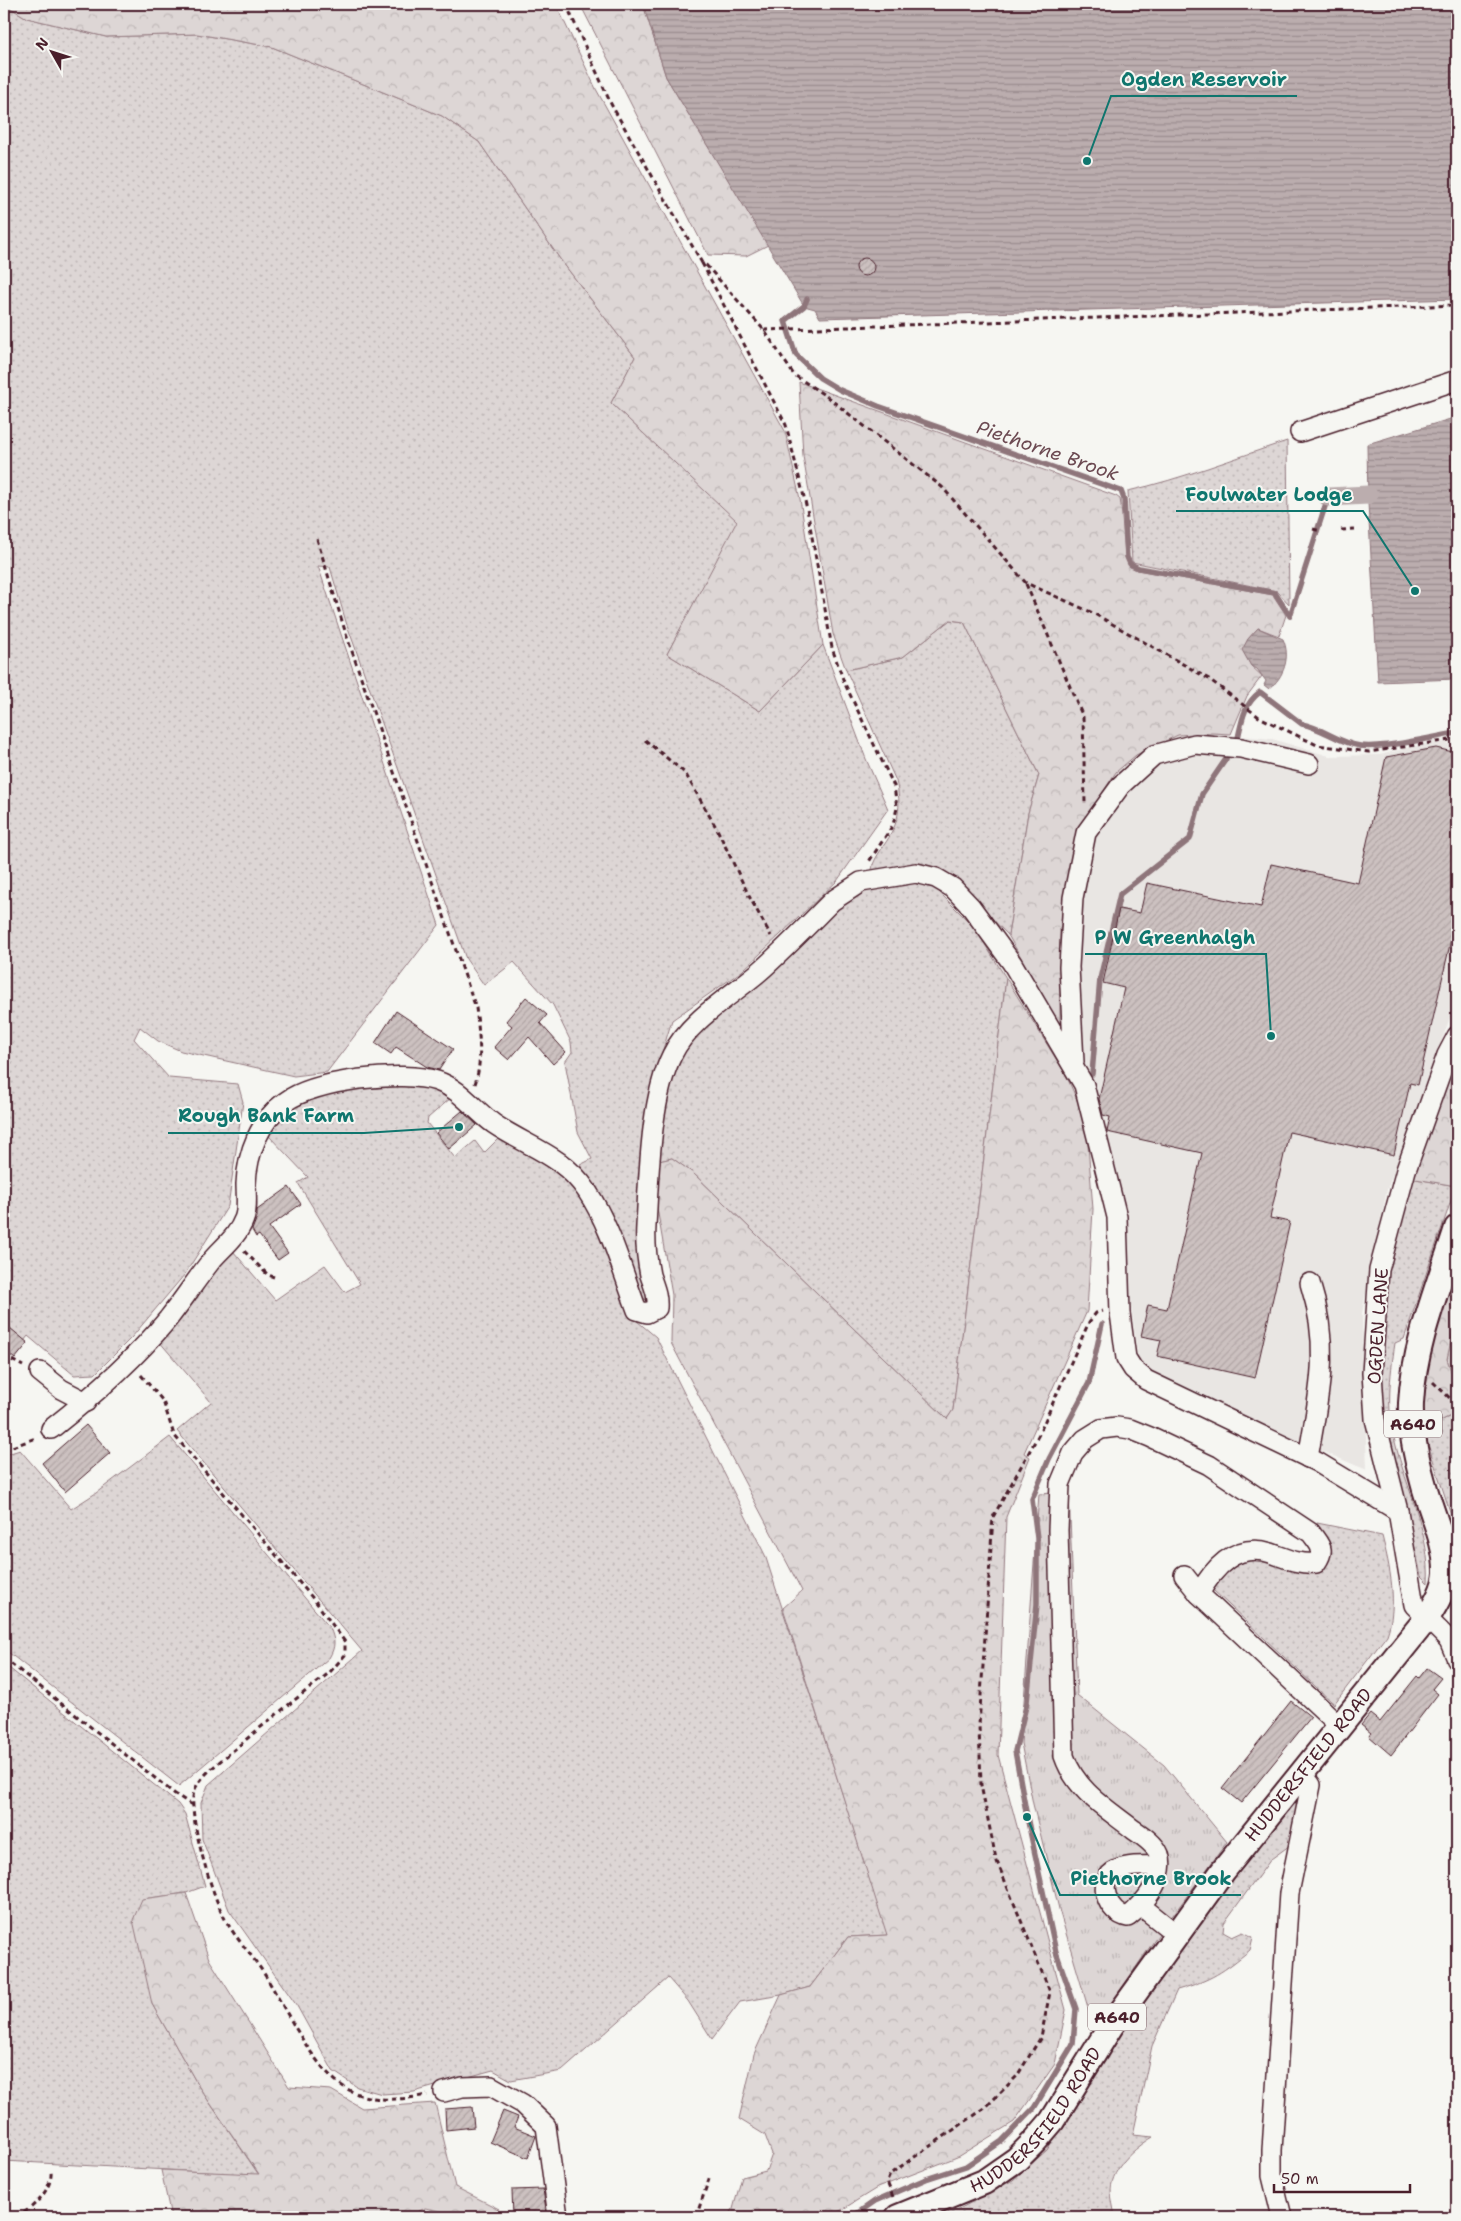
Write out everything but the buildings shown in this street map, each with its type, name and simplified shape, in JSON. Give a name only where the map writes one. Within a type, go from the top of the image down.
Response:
[{"type":"main road","name":"HUDDERSFIELD ROAD","points":[[897,2210],[984,2182],[1017,2159],[1052,2121],[1111,2026],[1176,1934],[1223,1871],[1341,1727],[1436,1605],[1446,1573],[1437,1526],[1422,1481],[1413,1434],[1411,1405],[1414,1371],[1457,1228]]},
{"type":"street","points":[[1300,432],[1457,380]]},
{"type":"street","points":[[1074,1066],[1069,967],[1073,898],[1086,833],[1121,785],[1154,755],[1195,744],[1241,748],[1309,764]]},
{"type":"street","points":[[51,1429],[86,1402],[130,1361],[168,1319],[211,1261],[231,1239],[245,1218],[246,1179],[252,1149],[264,1124],[285,1102],[306,1090],[343,1082],[410,1076],[438,1082],[469,1101],[493,1123],[554,1157],[566,1167],[586,1190],[602,1217],[637,1310],[647,1313],[657,1308],[658,1295],[648,1262],[646,1228],[655,1118],[661,1082],[672,1054],[682,1036],[782,951],[832,900],[861,882],[916,873],[936,878],[953,888],[971,906],[1012,963],[1084,1085],[1117,1216],[1120,1306],[1126,1358],[1133,1368],[1146,1380],[1308,1458],[1398,1511]]},
{"type":"street","name":"OGDEN LANE","points":[[1457,1036],[1447,1055],[1406,1170],[1380,1270],[1372,1372],[1375,1419],[1398,1511],[1414,1605],[1450,1640],[1457,1659]]},
{"type":"street","points":[[1308,1458],[1322,1374],[1323,1344],[1315,1298],[1310,1283]]},
{"type":"street","points":[[40,1372],[61,1389],[86,1402]]},
{"type":"street","points":[[1160,1866],[1116,1870],[1108,1877],[1106,1892],[1114,1911],[1120,1916],[1128,1917],[1141,1906],[1153,1886],[1160,1866],[1158,1854],[1152,1845],[1080,1786],[1070,1772],[1064,1756],[1058,1540],[1060,1484],[1073,1453],[1085,1439],[1101,1428],[1118,1427],[1130,1429],[1209,1465],[1311,1533],[1321,1547],[1321,1556],[1316,1563],[1304,1565],[1268,1552],[1250,1551],[1236,1554],[1222,1562],[1207,1579],[1199,1594]]},
{"type":"street","points":[[1184,1575],[1199,1594],[1341,1727]]},
{"type":"street","points":[[1282,2217],[1272,2176],[1272,2150],[1289,1893],[1311,1785],[1302,1773]]},
{"type":"street","points":[[1141,1906],[1176,1934]]},
{"type":"street","points":[[444,2092],[462,2087],[491,2086],[523,2104],[546,2126],[558,2217]]},
{"type":"path","points":[[566,4],[611,104],[702,263],[786,425],[807,509],[832,648],[844,682],[894,786],[896,808],[893,826],[866,866],[861,882]]},
{"type":"path","points":[[702,263],[706,265],[764,330],[794,375],[826,396],[942,487],[1026,583],[1084,716],[1086,833]]},
{"type":"path","points":[[764,330],[1457,305]]},
{"type":"path","points":[[1313,529],[1322,531]]},
{"type":"path","points":[[1342,530],[1355,529]]},
{"type":"path","points":[[317,539],[346,634],[476,1008],[480,1038],[479,1073],[469,1101]]},
{"type":"path","points":[[1026,583],[1093,613],[1209,679],[1256,714],[1317,745],[1369,752],[1457,740]]},
{"type":"path","points":[[645,740],[685,773],[717,829],[757,911],[773,940],[782,951]]},
{"type":"path","points":[[231,1239],[268,1275],[274,1276]]},
{"type":"path","points":[[897,2210],[887,2182],[890,2174],[985,2108],[1017,2076],[1041,2037],[1050,1992],[996,1859],[981,1785],[979,1724],[993,1517],[1039,1434],[1089,1322],[1096,1313],[1120,1306]]},
{"type":"path","points":[[130,1361],[163,1401],[174,1435],[316,1602],[345,1642],[345,1655],[329,1673],[212,1768],[194,1790],[192,1805],[206,1867],[222,1913],[262,1970],[292,2022],[328,2074],[348,2090],[368,2098],[406,2099],[444,2092]]},
{"type":"path","points":[[1414,1371],[1424,1374],[1457,1405]]},
{"type":"path","points":[[4,1450],[30,1441],[51,1429]]},
{"type":"path","points":[[4,1658],[175,1794],[192,1805]]},
{"type":"path","points":[[16,2217],[36,2202],[47,2188],[52,2178],[51,2171]]},
{"type":"path","points":[[696,2217],[710,2176]]},
{"type":"shaded area","points":[[643,4],[1457,4],[1457,299],[820,318],[815,309],[804,306],[666,77]]},
{"type":"shaded area","points":[[1457,417],[1457,679],[1378,682],[1368,503],[1367,444]]},
{"type":"shaded area","points":[[1258,628],[1283,639],[1285,646],[1285,666],[1279,679],[1269,689],[1264,685],[1266,681],[1257,669],[1251,666],[1242,650],[1248,639]]},
{"type":"shaded area","points":[[1212,733],[1272,739],[1329,756],[1380,755],[1438,740],[1457,746],[1457,1005],[1451,1015],[1387,1190],[1362,1313],[1367,1470],[1177,1390],[1141,1367],[1137,1352],[1128,1282],[1127,1212],[1107,1163],[1087,1084],[1078,1024],[1060,1025],[1060,930],[1075,842],[1086,818],[1116,772],[1136,755],[1178,735]]},
{"type":"green space","points":[[4,4],[27,18],[106,37],[197,34],[272,47],[442,116],[479,142],[560,259],[635,357],[611,403],[738,521],[667,654],[760,711],[823,645],[866,759],[888,809],[837,881],[742,971],[672,1020],[647,1102],[639,1242],[651,1298],[647,1300],[639,1297],[611,1212],[580,1165],[592,1159],[578,1132],[565,1062],[572,1052],[571,1042],[553,1005],[514,962],[484,985],[466,959],[346,622],[330,567],[318,566],[439,925],[327,1072],[294,1076],[181,1051],[158,1041],[140,1027],[134,1039],[169,1078],[238,1084],[243,1102],[228,1206],[185,1274],[132,1337],[95,1374],[74,1375],[28,1336],[24,1341],[4,1325],[7,1315],[4,1313]]},
{"type":"green space","points":[[4,4],[556,4],[596,89],[785,431],[800,499],[823,645],[760,711],[667,654],[737,521],[611,403],[635,357],[560,259],[479,142],[442,116],[272,47],[197,34],[106,37],[27,18]]},
{"type":"green space","points":[[580,4],[643,4],[666,77],[768,245],[746,256],[708,255]]},
{"type":"green space","points":[[799,382],[1116,496],[1120,499],[1125,555],[1130,567],[1137,570],[1273,595],[1286,615],[1279,636],[1258,628],[1248,639],[1243,650],[1251,666],[1262,676],[1247,696],[1231,734],[1178,735],[1136,755],[1116,772],[1086,818],[1075,842],[1060,930],[1060,1025],[1008,935],[1028,813],[1039,775],[964,622],[950,620],[903,657],[846,670],[833,634],[803,456]]},
{"type":"green space","points":[[1287,441],[1289,604],[1277,591],[1132,562],[1128,491],[1188,474]]},
{"type":"green space","points":[[950,620],[964,622],[1039,775],[1028,813],[1008,935],[967,893],[926,867],[872,870],[875,860],[896,822],[899,807],[898,790],[896,781],[846,670],[903,657]]},
{"type":"green space","points":[[916,881],[933,886],[974,927],[1006,978],[953,1410],[947,1419],[693,1173],[672,1158],[659,1161],[664,1092],[679,1053],[697,1027],[854,892]]},
{"type":"green space","points":[[1006,978],[1066,1075],[1086,1120],[1093,1209],[1087,1311],[1024,1453],[1030,1457],[1006,1517],[998,1755],[1066,2010],[1055,2064],[1014,2122],[957,2157],[877,2188],[830,2217],[728,2217],[733,2209],[742,2177],[766,2171],[772,2154],[765,2135],[739,2119],[754,2054],[781,1995],[810,1987],[848,1937],[887,1935],[783,1608],[802,1591],[671,1343],[672,1295],[656,1202],[659,1161],[672,1158],[693,1173],[947,1419],[953,1410]]},
{"type":"green space","points":[[1457,1058],[1456,1186],[1410,1178]]},
{"type":"green space","points":[[431,1084],[452,1097],[428,1118],[427,1123],[455,1158],[475,1141],[484,1153],[502,1135],[558,1165],[597,1220],[624,1294],[637,1321],[656,1337],[765,1555],[888,1935],[848,1937],[810,1987],[781,1995],[740,2002],[712,2039],[688,2001],[668,1978],[562,2071],[511,2080],[493,2070],[414,2092],[382,2094],[357,2087],[333,2071],[297,2006],[229,1910],[202,1839],[201,1803],[208,1785],[362,1651],[177,1431],[211,1402],[158,1340],[223,1256],[233,1251],[275,1300],[325,1265],[345,1292],[360,1284],[298,1183],[308,1177],[268,1135],[275,1116],[325,1089],[379,1088]]},
{"type":"green space","points":[[1410,1178],[1456,1186],[1404,1339],[1395,1343],[1390,1381],[1392,1430],[1422,1529],[1428,1565],[1428,1583],[1421,1576],[1411,1530],[1386,1442],[1378,1354],[1394,1233]]},
{"type":"green space","points":[[1457,1251],[1457,1313],[1447,1359],[1457,1389],[1457,1413],[1423,1429],[1421,1401],[1423,1355]]},
{"type":"green space","points":[[1457,1313],[1457,1389],[1447,1359]]},
{"type":"green space","points":[[1457,1413],[1457,1533],[1423,1429]]},
{"type":"green space","points":[[170,1437],[330,1628],[334,1643],[329,1658],[179,1786],[4,1649],[4,1455],[20,1450],[71,1509],[96,1493]]},
{"type":"green space","points":[[1069,1492],[1077,1695],[1164,1765],[1227,1842],[1156,1938],[1104,2014],[1092,2021],[1060,1913],[1033,1804],[1021,1743],[1039,1494]]},
{"type":"green space","points":[[1317,1523],[1382,1536],[1392,1586],[1392,1611],[1387,1635],[1334,1704],[1213,1590],[1210,1585],[1243,1557],[1309,1569],[1323,1542]]},
{"type":"green space","points":[[4,1664],[178,1804],[185,1814],[205,1886],[186,1893],[143,1899],[152,2004],[199,2087],[259,2175],[4,2161]]},
{"type":"green space","points":[[1301,1791],[1293,1843],[1271,1859],[1224,1923],[1223,1932],[1232,1937],[1243,1932],[1253,1937],[1250,1950],[1216,1974],[1199,1983],[1177,1990],[1152,2046],[1133,2135],[1153,2137],[1132,2153],[1115,2174],[1111,2190],[1115,2217],[936,2217],[961,2208],[1013,2180],[1047,2150],[1126,2019],[1226,1880]]},
{"type":"green space","points":[[186,1893],[209,1959],[289,2087],[331,2090],[362,2108],[435,2103],[455,2187],[499,2209],[468,2217],[425,2208],[408,2217],[171,2217],[161,2170],[259,2174],[199,2087],[152,2004],[133,1920],[142,1899]]},
{"type":"waterway","name":"Piethorne Brook","points":[[807,299],[804,306],[785,321],[796,355],[820,378],[840,390],[878,406],[1121,491],[1124,499],[1127,557],[1130,564],[1139,568],[1275,593],[1290,616]]},
{"type":"waterway","points":[[1328,497],[1368,495]]},
{"type":"waterway","points":[[1290,616],[1328,497]]},
{"type":"waterway","points":[[1238,738],[1247,707],[1260,692],[1302,724],[1345,742],[1360,746],[1382,746],[1457,733]]},
{"type":"waterway","name":"Piethorne Brook","points":[[1092,1074],[1100,979],[1120,894],[1190,839],[1202,794],[1226,759]]},
{"type":"waterway","name":"Piethorne Brook","points":[[852,2217],[875,2201],[926,2179],[966,2166],[1002,2141],[1034,2108],[1073,2044],[1076,2009],[1056,1952],[1015,1751],[1027,1702],[1037,1604],[1037,1538],[1032,1499],[1049,1459],[1089,1383],[1102,1324]]},
{"type":"place","name":"Ogden Reservoir","points":[[1087,161]]},
{"type":"place","name":"Foulwater Lodge","points":[[1415,591]]},
{"type":"place","name":"P W Greenhalgh","points":[[1271,1036]]},
{"type":"place","name":"Rough Bank Farm","points":[[459,1127]]},
{"type":"place","name":"Piethorne Brook","points":[[1027,1817]]}]
